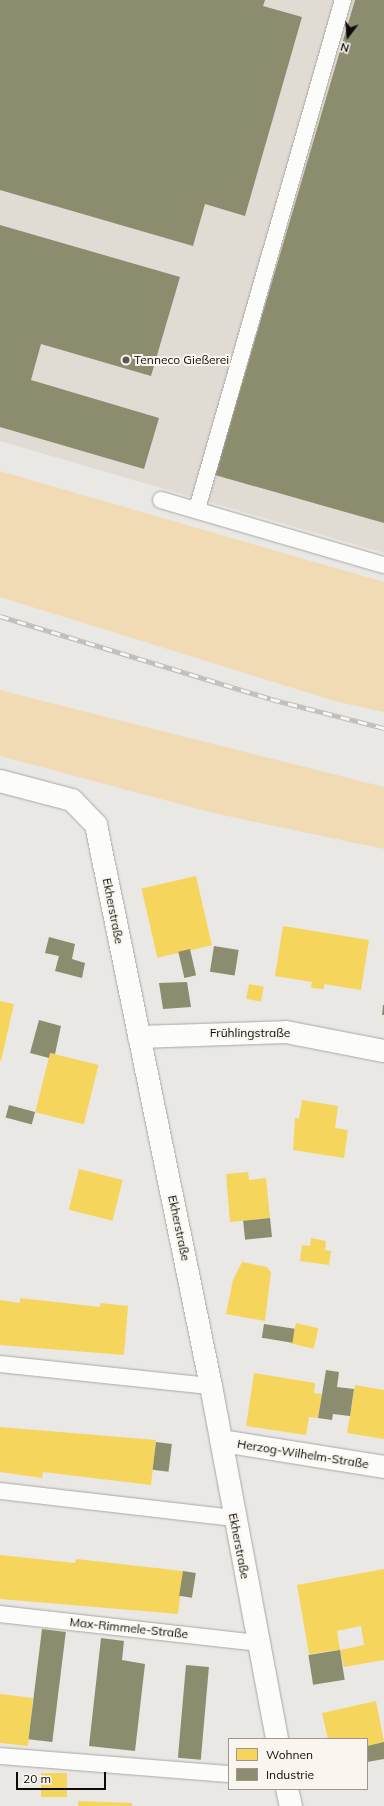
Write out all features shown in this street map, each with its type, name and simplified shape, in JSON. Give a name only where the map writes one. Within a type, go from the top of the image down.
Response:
[{"type":"street","name":"Ekherstraße","points":[[0,781],[72,800],[96,825],[212,1386],[234,1518],[277,1738]]},
{"type":"street","name":"Frühlingstraße","points":[[139,1037],[286,1032],[384,1051]]},
{"type":"street","name":"Herzog-Wilhelm-Straße","points":[[222,1442],[384,1468]]},
{"type":"street","points":[[287,1790],[291,1806]]},
{"type":"lane","points":[[196,509],[343,0]]},
{"type":"lane","points":[[161,500],[384,564]]},
{"type":"lane","points":[[0,1364],[212,1386]]},
{"type":"lane","points":[[0,1491],[234,1518]]},
{"type":"lane","name":"Max-Rimmele-Straße","points":[[0,1614],[258,1643]]},
{"type":"lane","points":[[0,1756],[228,1774]]},
{"type":"shaded area","points":[[0,0],[384,0],[384,553],[0,441]]},
{"type":"shaded area","points":[[0,471],[384,582],[384,712],[338,702],[0,597]]},
{"type":"shaded area","points":[[0,690],[384,787],[384,849],[213,813],[0,756]]},
{"type":"building: Wohnen","points":[[196,876],[212,945],[157,958],[141,889]]},
{"type":"building: Wohnen","points":[[283,926],[369,940],[361,990],[324,984],[324,989],[311,988],[312,982],[275,976]]},
{"type":"building: Wohnen","points":[[249,984],[264,987],[261,1002],[246,999]]},
{"type":"building: Wohnen","points":[[0,1001],[14,1004],[1,1061],[0,1061]]},
{"type":"building: Wohnen","points":[[50,1053],[99,1065],[84,1124],[35,1112]]},
{"type":"building: Wohnen","points":[[302,1100],[338,1106],[335,1128],[348,1130],[344,1158],[293,1150],[295,1118],[299,1119]]},
{"type":"building: Wohnen","points":[[79,1169],[123,1180],[113,1221],[69,1210]]},
{"type":"building: Wohnen","points":[[248,1172],[249,1180],[266,1178],[270,1218],[230,1222],[226,1174]]},
{"type":"building: Wohnen","points":[[311,1238],[326,1241],[325,1250],[331,1251],[329,1265],[300,1261],[302,1245],[310,1246]]},
{"type":"building: Wohnen","points":[[242,1262],[267,1267],[271,1272],[265,1321],[226,1314],[233,1280]]},
{"type":"building: Wohnen","points":[[20,1298],[100,1307],[100,1303],[128,1306],[124,1355],[0,1345],[0,1300],[20,1303]]},
{"type":"building: Wohnen","points":[[296,1323],[318,1328],[314,1349],[291,1343]]},
{"type":"building: Wohnen","points":[[254,1373],[315,1383],[314,1393],[322,1394],[318,1418],[309,1417],[306,1435],[246,1426]]},
{"type":"building: Wohnen","points":[[355,1385],[384,1390],[384,1439],[347,1433]]},
{"type":"building: Wohnen","points":[[0,1427],[156,1440],[151,1485],[43,1472],[42,1478],[0,1472]]},
{"type":"building: Wohnen","points":[[0,1555],[75,1563],[76,1559],[183,1571],[178,1614],[0,1599]]},
{"type":"building: Wohnen","points":[[384,1569],[384,1660],[344,1667],[340,1650],[309,1654],[297,1585]],"holes":[[[361,1626],[364,1645],[340,1650],[337,1631]]]},
{"type":"building: Wohnen","points":[[0,1694],[33,1698],[28,1746],[0,1743]]},
{"type":"building: Wohnen","points":[[376,1701],[384,1742],[368,1746],[368,1738],[328,1738],[322,1713]]},
{"type":"building: Wohnen","points":[[41,1773],[67,1773],[67,1797],[41,1797]]},
{"type":"building: Wohnen","points":[[78,1801],[132,1803],[132,1806],[78,1806]]},
{"type":"building: Industrie","points":[[0,0],[265,0],[263,6],[302,17],[245,216],[205,204],[193,246],[0,190]]},
{"type":"building: Industrie","points":[[355,0],[384,0],[384,523],[215,475]]},
{"type":"building: Industrie","name":"Tenneco Gießerei","points":[[0,225],[180,277],[151,376],[41,344],[31,380],[159,418],[144,469],[0,427]]},
{"type":"building: Industrie","points":[[49,937],[75,944],[72,959],[85,963],[82,978],[55,971],[59,956],[45,953]]},
{"type":"building: Industrie","points":[[214,946],[239,950],[235,976],[210,972]]},
{"type":"building: Industrie","points":[[190,949],[196,975],[184,978],[178,952]]},
{"type":"building: Industrie","points":[[187,982],[191,1007],[163,1009],[159,983]]},
{"type":"building: Industrie","points":[[383,1005],[384,1015],[382,1015]]},
{"type":"building: Industrie","points":[[39,1020],[61,1026],[55,1054],[50,1053],[49,1058],[30,1053]]},
{"type":"building: Industrie","points":[[9,1105],[35,1112],[32,1125],[6,1118]]},
{"type":"building: Industrie","points":[[270,1218],[272,1237],[245,1240],[243,1221]]},
{"type":"building: Industrie","points":[[264,1324],[295,1329],[292,1343],[262,1338]]},
{"type":"building: Industrie","points":[[326,1370],[339,1372],[337,1387],[354,1389],[350,1416],[333,1414],[332,1420],[318,1418]]},
{"type":"building: Industrie","points":[[156,1442],[172,1444],[168,1472],[153,1470]]},
{"type":"building: Industrie","points":[[183,1571],[196,1573],[192,1598],[179,1596]]},
{"type":"building: Industrie","points":[[42,1629],[66,1632],[52,1742],[28,1739]]},
{"type":"building: Industrie","points":[[101,1638],[124,1641],[122,1660],[145,1664],[135,1751],[89,1746]]},
{"type":"building: Industrie","points":[[340,1650],[345,1680],[313,1685],[308,1655]]},
{"type":"building: Industrie","points":[[186,1665],[209,1667],[201,1760],[178,1758]]},
{"type":"building: Industrie","points":[[384,1742],[384,1759],[368,1762],[368,1746]]},
{"type":"railway","points":[[0,616],[271,699],[384,728]]},
{"type":"place","name":"Tenneco Gießerei","points":[[126,360]]}]
